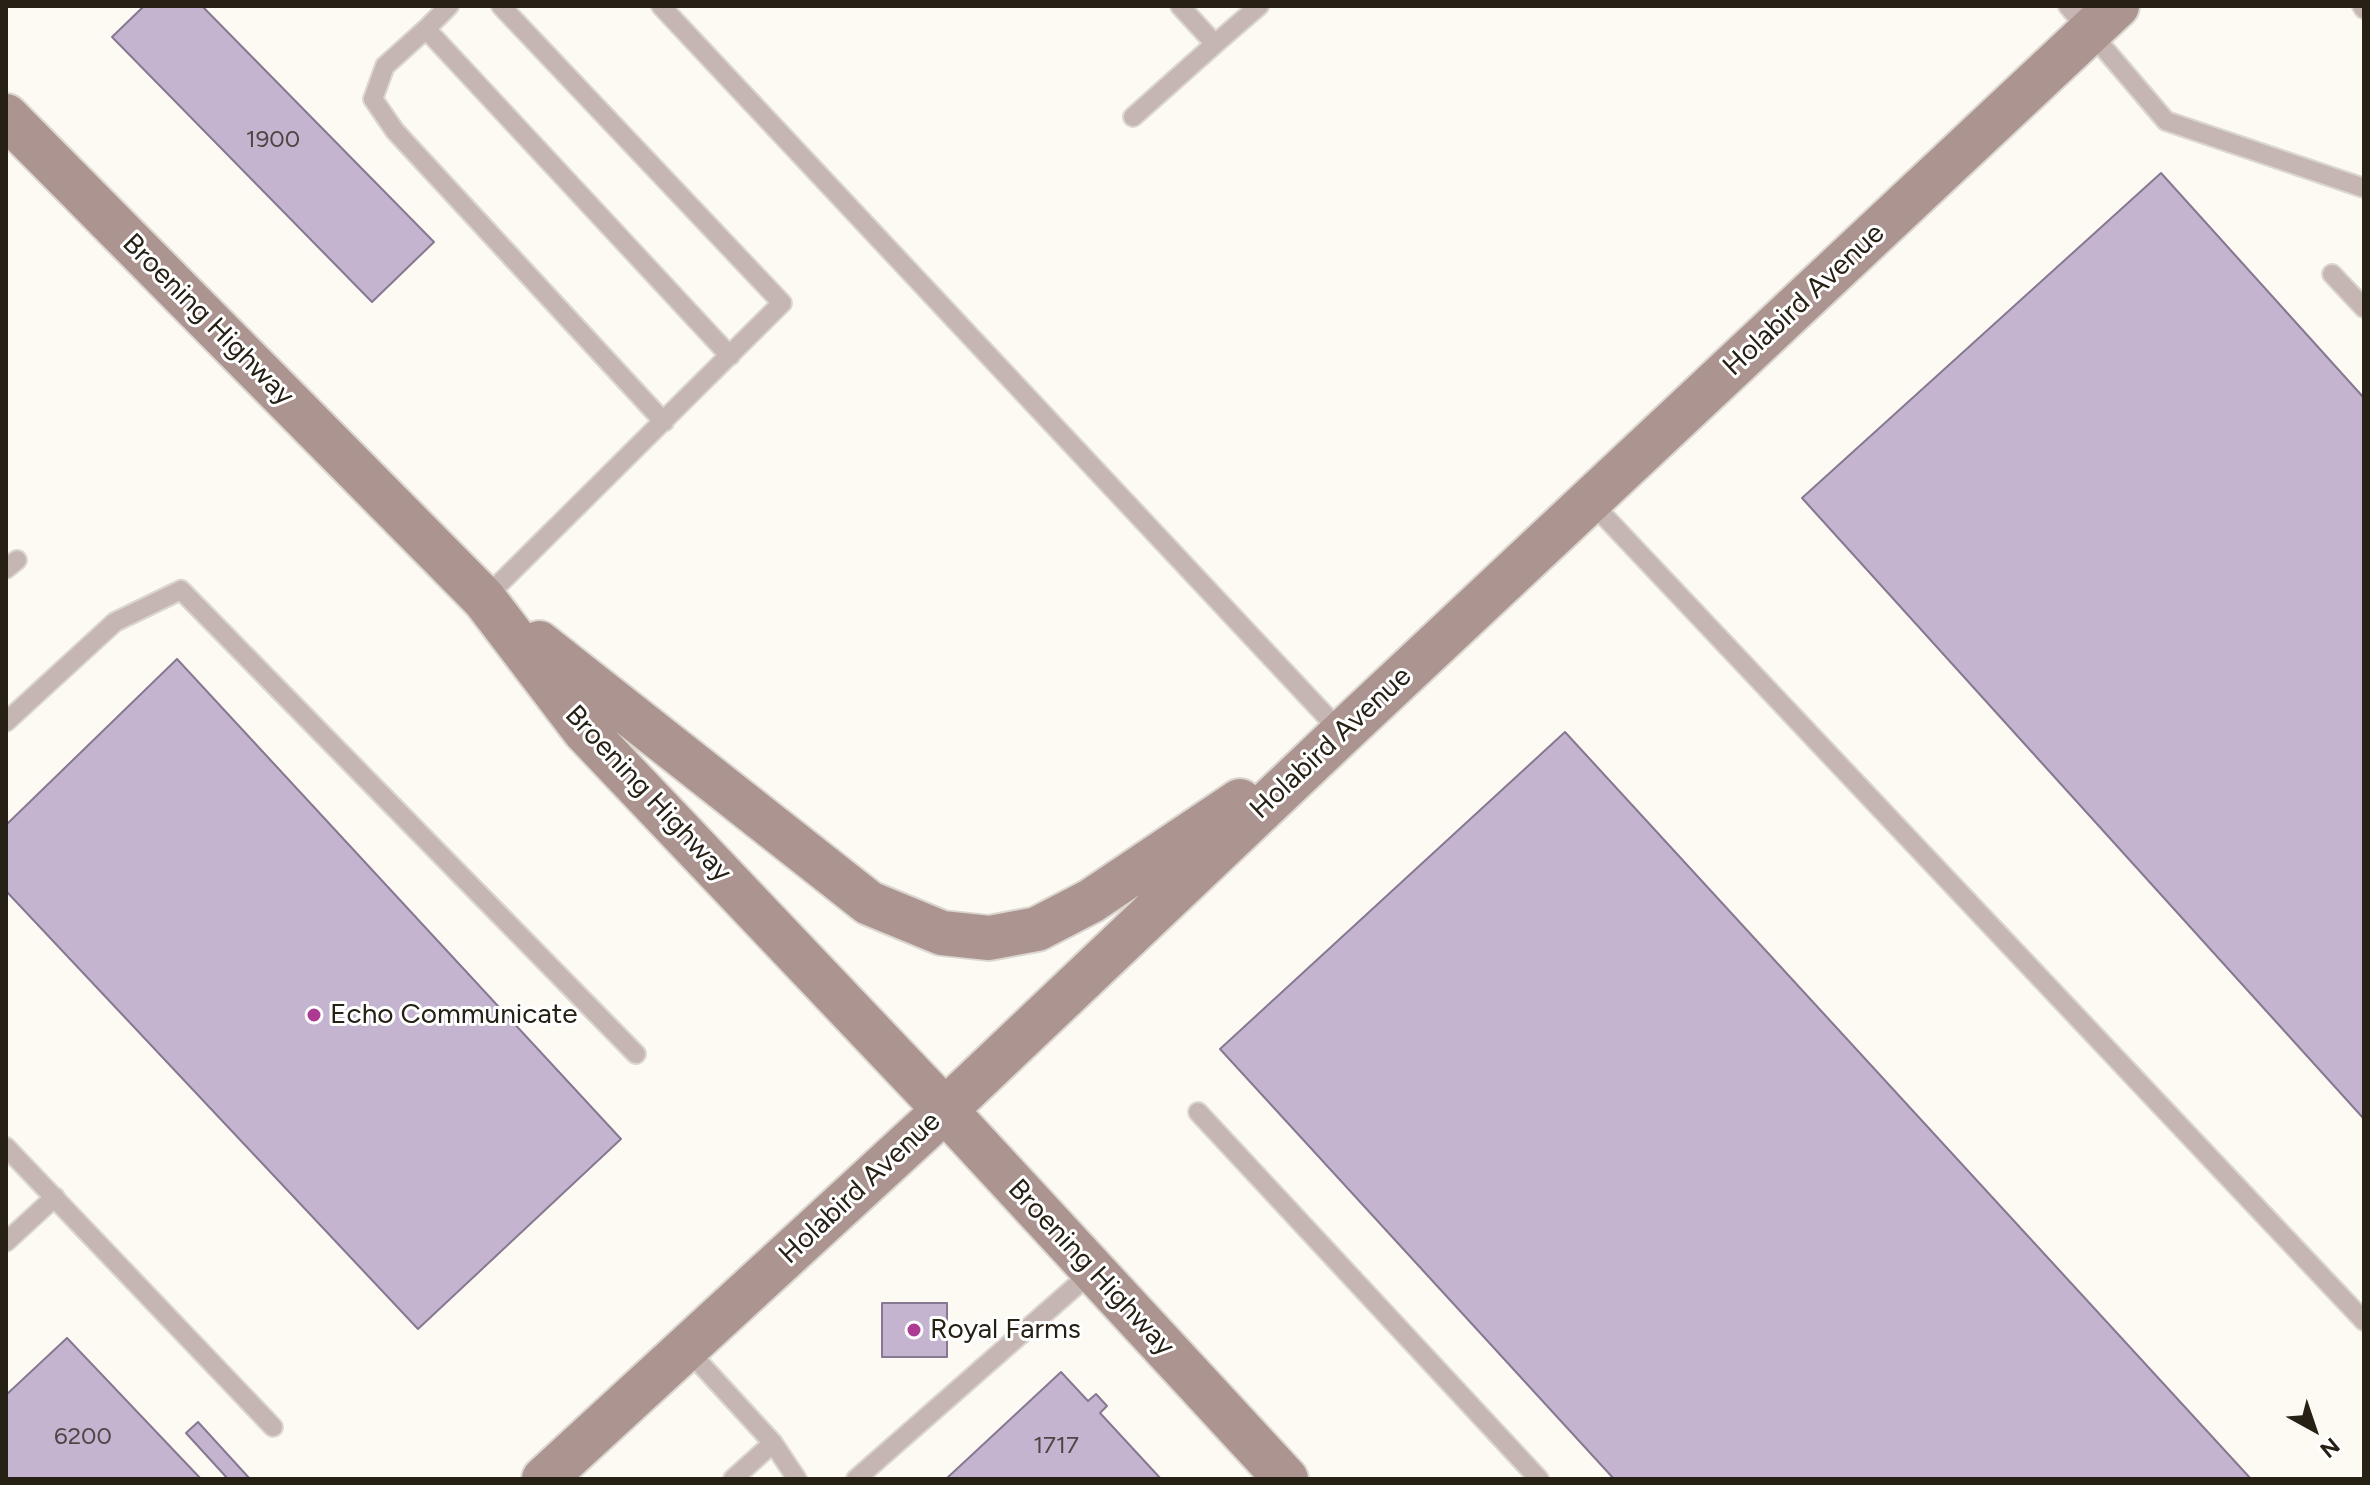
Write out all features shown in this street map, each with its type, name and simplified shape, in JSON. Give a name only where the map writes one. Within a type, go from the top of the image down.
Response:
[{"type":"main road","name":"Holabird Avenue","points":[[544,1479],[945,1110],[1590,501],[2092,14]]},
{"type":"main road","name":"Broening Highway","points":[[6,116],[484,599],[584,730],[945,1110],[1286,1479]]},
{"type":"main road","points":[[484,599],[869,903],[942,933],[989,938],[1037,929],[1091,901],[1342,733]]},
{"type":"lane","points":[[449,6],[385,66],[373,99],[395,131],[664,422]]},
{"type":"lane","points":[[484,599],[782,303],[501,6]]},
{"type":"lane","points":[[661,6],[1342,733]]},
{"type":"lane","points":[[1180,6],[1215,44]]},
{"type":"lane","points":[[1133,117],[1259,6]]},
{"type":"lane","points":[[2092,14],[2166,121],[2364,188]]},
{"type":"lane","points":[[426,29],[730,356]]},
{"type":"lane","points":[[2332,274],[2364,308]]},
{"type":"lane","points":[[1590,501],[2364,1321]]},
{"type":"lane","points":[[6,722],[115,622],[181,590],[636,1054]]},
{"type":"lane","points":[[1198,1112],[1539,1479]]},
{"type":"lane","points":[[6,1147],[273,1427]]},
{"type":"lane","points":[[6,1242],[55,1197]]},
{"type":"lane","points":[[856,1479],[1093,1271]]},
{"type":"lane","points":[[686,1348],[773,1443],[797,1479]]},
{"type":"lane","points":[[736,1478],[773,1443]]},
{"type":"building","points":[[144,6],[202,6],[434,242],[372,302],[112,37]]},
{"type":"building","points":[[2161,173],[2364,398],[2364,1119],[1802,498]]},
{"type":"building","name":"Echo Communicate","points":[[177,659],[621,1139],[418,1329],[6,891],[6,825]]},
{"type":"building","points":[[1565,732],[2251,1479],[1614,1479],[1220,1049]]},
{"type":"building","name":"Royal Farms","points":[[882,1303],[947,1303],[947,1357],[882,1357]]},
{"type":"building","points":[[67,1338],[201,1479],[6,1479],[6,1395]]},
{"type":"building","points":[[1061,1372],[1088,1401],[1096,1394],[1107,1406],[1100,1413],[1161,1479],[946,1479]]},
{"type":"building","points":[[198,1422],[250,1479],[228,1479],[186,1433]]},
{"type":"place","name":"Echo Communicate","points":[[314,1015]]},
{"type":"place","name":"Royal Farms","points":[[914,1330]]}]
